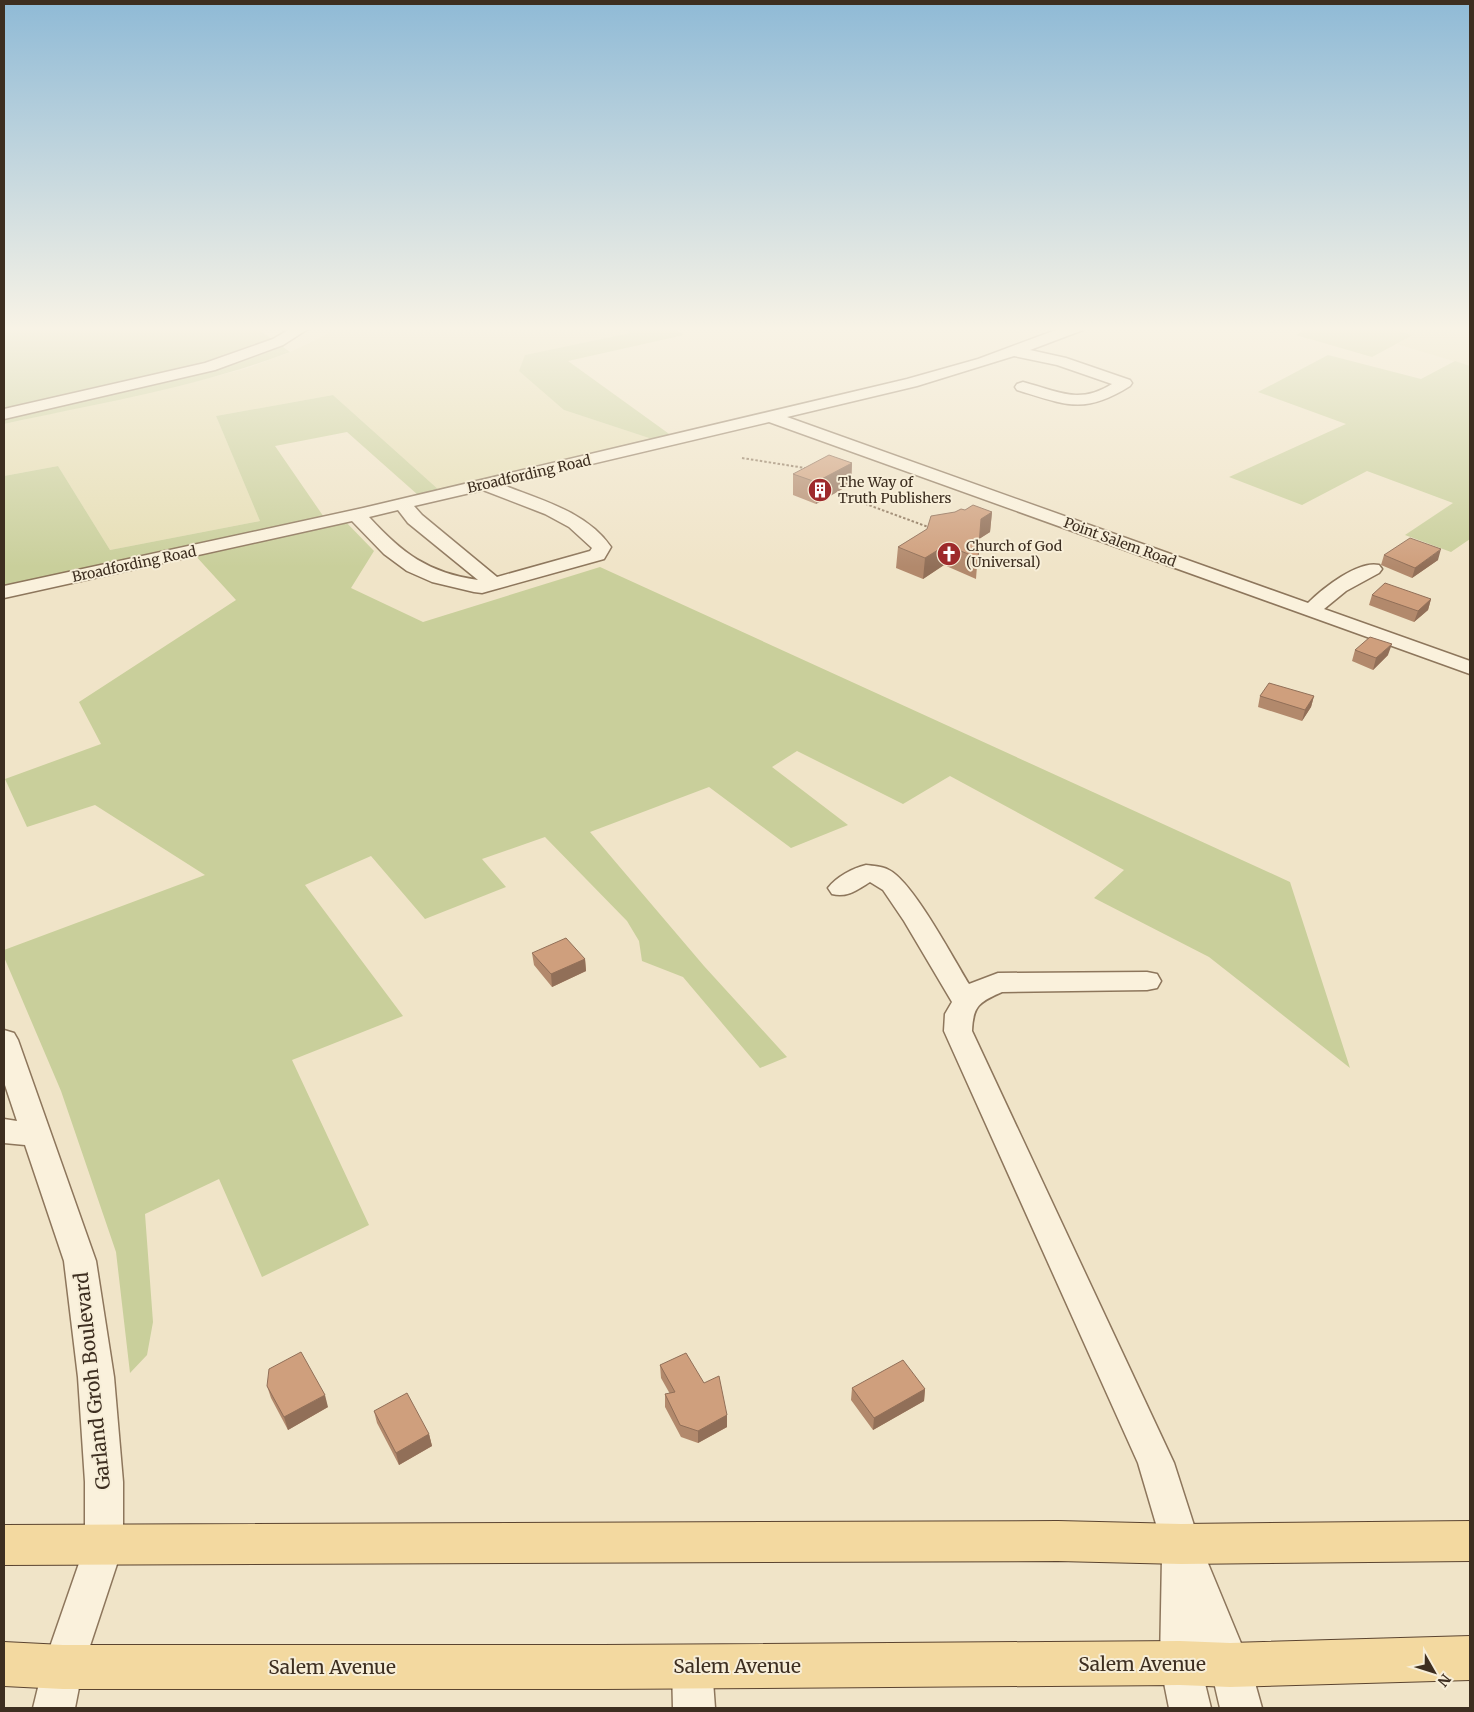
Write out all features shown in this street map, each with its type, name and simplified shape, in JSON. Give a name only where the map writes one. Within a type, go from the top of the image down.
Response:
[{"type":"main road","points":[[4,1546],[1048,1541],[1181,1544],[1470,1541]]},
{"type":"main road","name":"Salem Avenue","points":[[4,1664],[58,1688],[693,1688],[1180,1663],[1230,1665],[1470,1658]]},
{"type":"street","points":[[4,414],[35,407]]},
{"type":"street","name":"Broadfording Road","points":[[4,592],[357,515],[809,407]]},
{"type":"street","name":"Point Salem Road","points":[[771,416],[1470,668]]},
{"type":"street","points":[[357,515],[381,541],[414,567],[470,586],[482,587],[590,558],[597,555],[602,547],[576,523],[551,510],[486,484]]},
{"type":"street","points":[[402,504],[416,520],[494,584]]},
{"type":"street","points":[[1311,611],[1331,592],[1351,578],[1372,569]]},
{"type":"street","points":[[841,888],[866,873],[879,875],[892,884],[915,917],[966,1002]]},
{"type":"street","points":[[1147,980],[998,983],[979,992],[966,1002],[959,1014],[958,1032],[1156,1463],[1181,1544],[1230,1665],[1241,1708]]},
{"type":"street","name":"Garland Groh Boulevard","points":[[6,1055],[37,1135],[80,1261],[96,1377],[104,1482],[104,1546],[58,1688]]},
{"type":"street","points":[[4,1131],[37,1135]]},
{"type":"street","points":[[1181,1544],[1180,1663],[1190,1708]]},
{"type":"path","points":[[742,458],[810,469]]},
{"type":"path","points":[[843,481],[860,488]]},
{"type":"path","points":[[844,496],[935,529],[927,534]]},
{"type":"shaded area","points":[[82,407],[267,407],[216,416],[260,521],[110,550],[58,466],[4,476],[4,424]]},
{"type":"shaded area","points":[[346,407],[562,407],[564,410],[655,440],[439,490]]},
{"type":"green space","points":[[4,407],[84,407],[4,424]]},
{"type":"green space","points":[[267,407],[346,407],[439,490],[418,495],[347,432],[275,446],[328,523],[344,520],[374,551],[351,588],[423,622],[600,567],[1290,882],[1350,1068],[1209,957],[1094,898],[1124,870],[950,776],[903,804],[797,751],[772,767],[848,825],[791,848],[709,787],[590,832],[704,966],[787,1057],[760,1068],[683,977],[642,961],[639,941],[627,921],[545,837],[482,859],[506,887],[425,919],[371,856],[305,885],[403,1016],[292,1060],[369,1225],[262,1277],[219,1179],[145,1214],[153,1322],[147,1355],[130,1373],[116,1252],[61,1091],[4,957],[4,950],[205,875],[95,805],[27,827],[5,779],[101,744],[79,702],[236,600],[193,553],[4,592],[4,476],[58,466],[110,550],[260,521],[216,416]]},
{"type":"green space","points":[[560,407],[632,407],[672,436],[655,440],[564,410]]},
{"type":"green space","points":[[1299,407],[1470,407],[1470,539],[1451,552],[1405,535],[1453,503],[1367,471],[1302,505],[1229,477],[1346,424]]},
{"type":"building","points":[[829,455],[852,463],[816,482],[793,474]]},
{"type":"building","points":[[973,505],[992,512],[981,519],[978,558],[946,545],[925,558],[898,547],[927,529],[931,516],[955,512],[961,509],[965,510]]},
{"type":"building","points":[[1410,538],[1441,549],[1415,568],[1384,555]]},
{"type":"building","points":[[1385,583],[1431,599],[1418,611],[1372,595]]},
{"type":"building","points":[[1370,637],[1392,644],[1376,658],[1355,650]]},
{"type":"building","points":[[1269,683],[1314,696],[1305,710],[1260,696]]},
{"type":"building","points":[[566,938],[585,959],[551,974],[532,953]]},
{"type":"building","points":[[301,1352],[325,1395],[284,1417],[267,1386],[269,1369]]},
{"type":"building","points":[[686,1353],[704,1383],[719,1376],[727,1415],[698,1431],[680,1425],[665,1394],[675,1392],[660,1365]]},
{"type":"building","points":[[903,1360],[925,1389],[874,1418],[852,1388]]},
{"type":"building","points":[[407,1393],[429,1434],[396,1453],[374,1411]]},
{"type":"place","name":"The Way of Truth Publishers","points":[[820,490]]},
{"type":"place","name":"Church of God (Universal)","points":[[949,554]]}]
